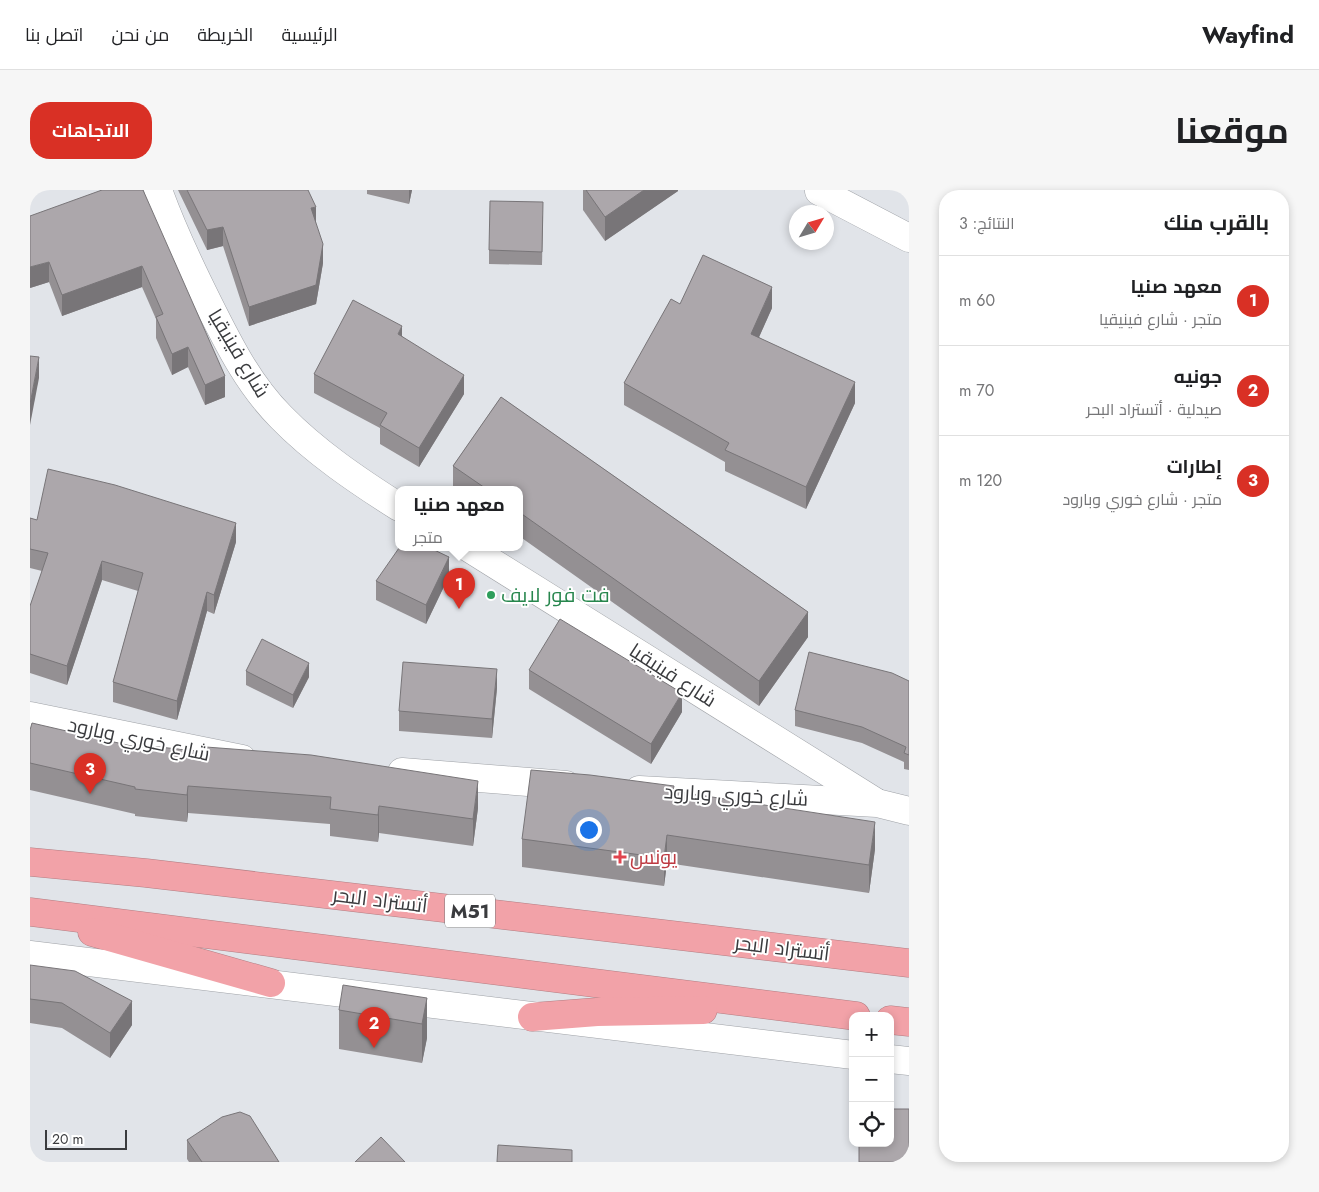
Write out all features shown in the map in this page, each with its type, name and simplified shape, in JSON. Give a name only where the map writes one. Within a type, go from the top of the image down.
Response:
[{"type":"highway","name":"أتستراد البحر","points":[[30,862],[146,872],[909,963]]},
{"type":"highway","points":[[30,914],[271,983]]},
{"type":"highway","points":[[30,914],[849,1015]]},
{"type":"highway","points":[[532,1016],[597,1012],[698,1011],[757,1003]]},
{"type":"highway","points":[[894,1020],[909,1022]]},
{"type":"street","name":"شارع فينيقيا","points":[[158,190],[174,234],[231,348],[257,389],[281,418],[309,442],[370,489],[395,505]]},
{"type":"street","points":[[819,191],[909,238]]},
{"type":"street","name":"شارع فينيقيا","points":[[473,551],[878,803]]},
{"type":"street","name":"شارع خوري وبارود","points":[[30,716],[239,759],[269,761]]},
{"type":"street","name":"شارع خوري وبارود","points":[[377,770],[604,788],[878,803]]},
{"type":"street","points":[[878,803],[909,811]]},
{"type":"street","points":[[30,955],[849,1055]]},
{"type":"street","points":[[894,1059],[909,1061]]},
{"type":"building","points":[[102,190],[143,190],[225,376],[205,385],[188,347],[172,354],[156,317],[163,314],[142,266],[62,295],[49,262],[30,267],[30,216]]},
{"type":"building","points":[[187,190],[308,190],[316,207],[311,208],[323,244],[316,285],[249,307],[223,227],[207,230]]},
{"type":"building","points":[[586,190],[644,190],[605,217]]},
{"type":"building","points":[[490,201],[543,202],[542,252],[489,250]]},
{"type":"building","points":[[703,255],[772,287],[751,334],[855,382],[806,487],[725,450],[729,443],[624,383],[671,299],[680,304]]},
{"type":"building","points":[[353,300],[402,326],[398,334],[464,375],[419,448],[380,425],[387,413],[314,374]]},
{"type":"building","points":[[30,356],[39,357],[30,404]]},
{"type":"building","points":[[501,397],[808,612],[759,681],[523,515],[523,486],[482,486],[453,466]]},
{"type":"building","points":[[48,469],[115,485],[236,523],[214,595],[207,592],[177,701],[113,682],[143,573],[102,561],[67,666],[30,654],[30,606],[48,553],[30,549],[30,518],[37,520]]},
{"type":"building","points":[[397,551],[436,551],[449,557],[426,605],[376,581]]},
{"type":"building","points":[[560,619],[682,693],[651,744],[529,670]]},
{"type":"building","points":[[262,639],[309,663],[293,695],[246,671]]},
{"type":"building","points":[[809,652],[892,673],[909,681],[909,755],[904,753],[906,747],[862,727],[795,710]]},
{"type":"building","points":[[403,662],[497,669],[492,719],[399,711]]},
{"type":"building","points":[[32,723],[140,748],[140,745],[206,752],[206,747],[311,755],[478,781],[473,819],[379,806],[378,815],[330,809],[331,797],[188,786],[187,795],[135,789],[135,787],[30,763],[30,730]]},
{"type":"building","points":[[531,770],[590,775],[674,786],[673,791],[875,822],[869,865],[667,835],[664,858],[522,839]]},
{"type":"building","points":[[30,965],[75,971],[132,1001],[110,1033],[62,1003],[30,999]]},
{"type":"building","points":[[343,985],[427,998],[422,1024],[339,1010]]},
{"type":"building","points":[[894,1109],[909,1109],[909,1162],[859,1162],[859,1147],[894,1147]]},
{"type":"building","points":[[240,1112],[250,1116],[279,1162],[202,1162],[187,1140],[222,1117]]},
{"type":"building","points":[[381,1137],[405,1162],[355,1162]]},
{"type":"building","points":[[498,1145],[572,1150],[572,1162],[497,1162]]},
{"type":"place","name":"فت فور لايف","points":[[491,595]]},
{"type":"place","name":"معهد صنيا","points":[[459,609]]},
{"type":"place","name":"إطارات","points":[[90,794]]},
{"type":"place","name":"يونس","points":[[620,857]]},
{"type":"place","name":"جونيه","points":[[374,1048]]}]
